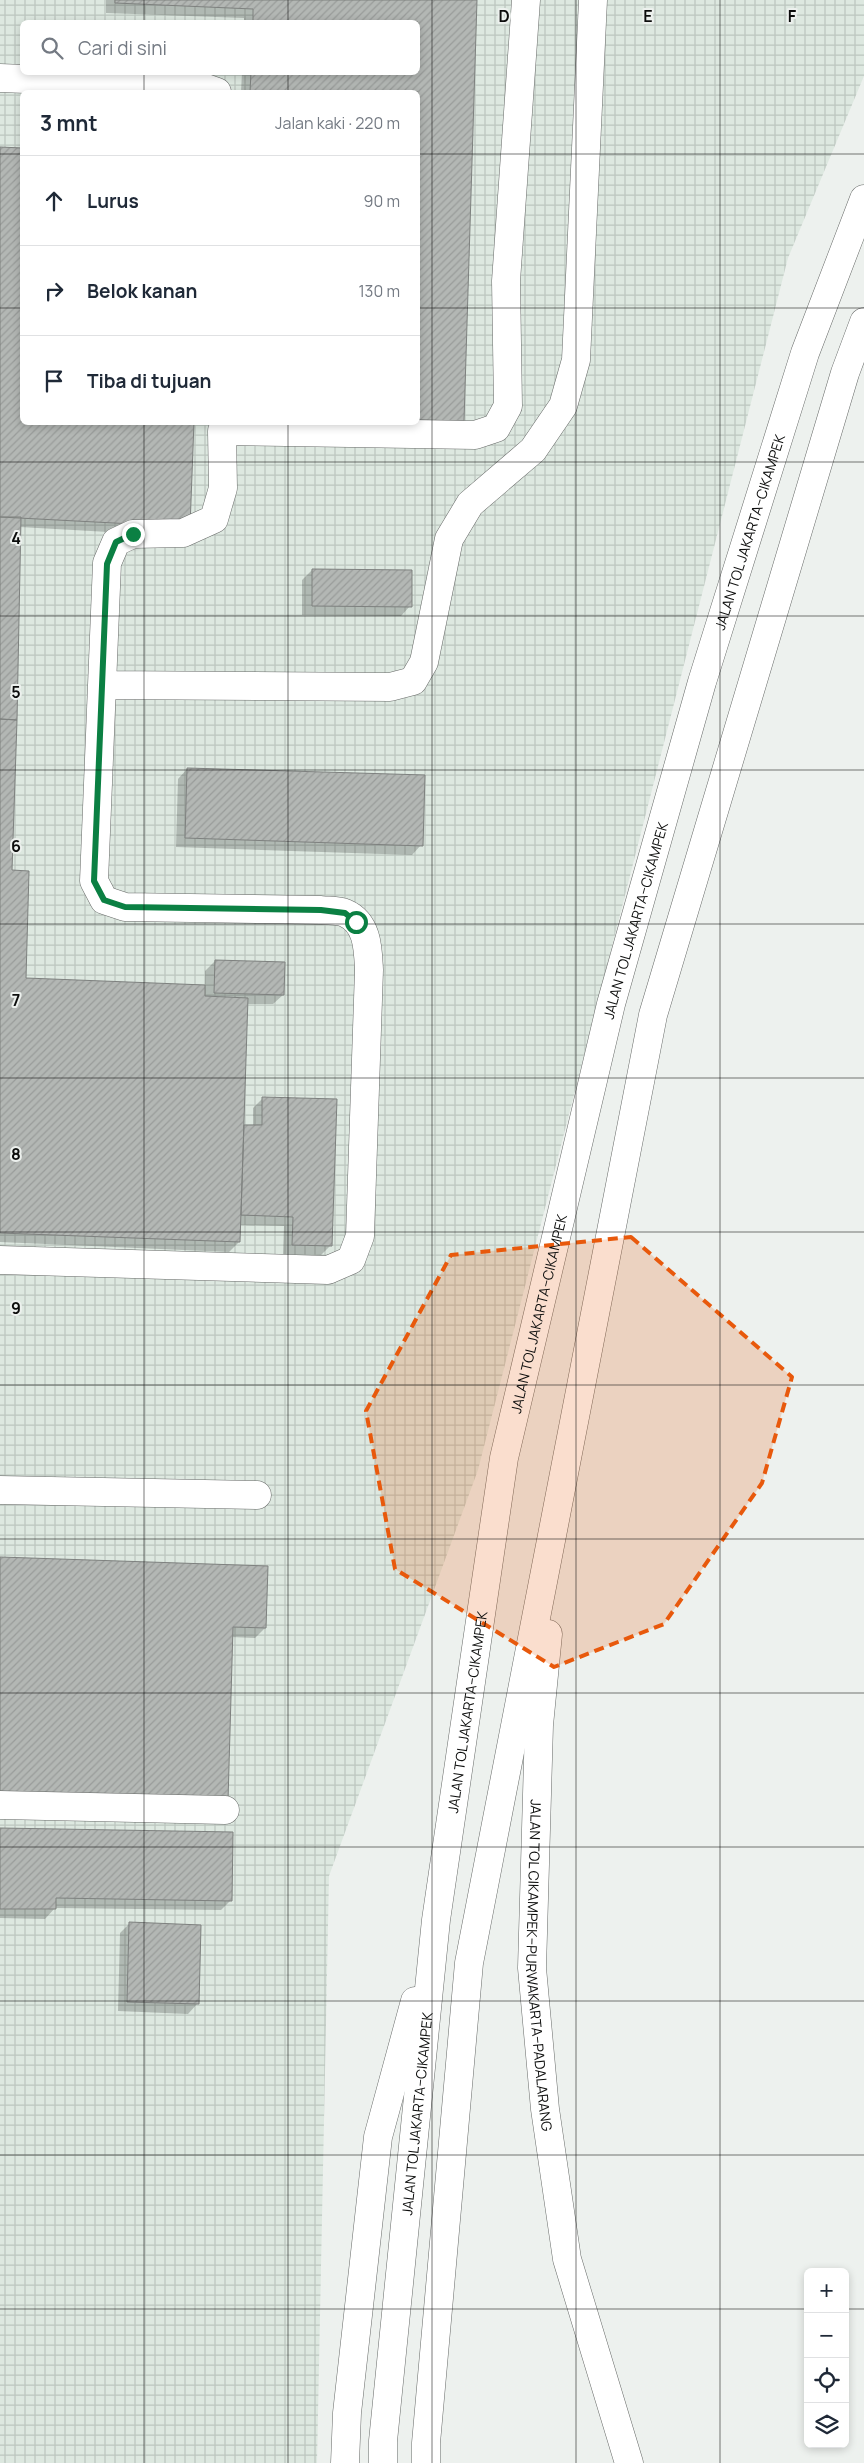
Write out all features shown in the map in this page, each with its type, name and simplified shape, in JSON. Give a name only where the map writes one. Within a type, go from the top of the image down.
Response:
[{"type":"main road","points":[[0,1260],[328,1270],[350,1260],[360,1236],[369,970],[367,939],[356,922],[345,913],[321,910],[125,907],[104,900],[94,881],[107,564],[116,542],[133,534],[183,533],[214,519],[222,488],[222,427],[475,435],[496,428],[508,406],[506,281],[526,0]]},
{"type":"main road","points":[[102,684],[390,687],[413,681],[424,662],[448,539],[470,504],[533,450],[563,406],[576,360],[593,0]]},
{"type":"main road","points":[[0,78],[200,86],[211,90]]},
{"type":"main road","name":"JALAN TOL JAKARTA–CIKAMPEK","points":[[383,2463],[383,2441],[436,1920],[504,1458],[611,1004],[702,682],[805,353],[864,199]]},
{"type":"main road","points":[[426,2463],[469,1962],[652,1015],[845,373],[864,322]]},
{"type":"main road","name":"JALAN TOL CIKAMPEK–PURWAKARTA–PADALARANG","points":[[565,1458],[539,1725],[532,1968],[545,2109],[567,2259],[629,2463]]},
{"type":"main road","points":[[0,1490],[256,1496]]},
{"type":"main road","points":[[0,1805],[225,1810]]},
{"type":"main road","points":[[345,2463],[347,2413],[378,2138],[436,1920]]},
{"type":"highlighted area","points":[[631,1237],[792,1377],[762,1483],[664,1624],[554,1667],[395,1569],[366,1411],[451,1255]]},
{"type":"shaded area","points":[[0,0],[864,0],[864,76],[788,258],[478,1470],[329,1876],[317,2463],[0,2463]]},
{"type":"building","points":[[115,0],[477,0],[464,421],[420,420],[420,90],[250,90],[251,75],[420,75],[420,20],[253,20],[253,9],[115,3]]},
{"type":"building","points":[[0,147],[20,148],[20,425],[194,425],[190,527],[0,517]]},
{"type":"building","points":[[0,517],[21,517],[17,720],[0,719]]},
{"type":"building","points":[[312,569],[412,570],[412,607],[312,606]]},
{"type":"building","points":[[0,719],[17,720],[12,870],[29,871],[26,978],[205,985],[205,996],[248,998],[240,1242],[0,1233]]},
{"type":"building","points":[[187,768],[425,775],[423,846],[185,838]]},
{"type":"building","points":[[215,960],[285,962],[284,995],[214,993]]},
{"type":"building","points":[[262,1097],[337,1099],[332,1246],[292,1245],[293,1217],[241,1215],[244,1125],[262,1125]]},
{"type":"building","points":[[0,1557],[268,1566],[266,1628],[233,1627],[228,1801],[0,1793]]},
{"type":"building","points":[[0,1828],[233,1832],[232,1901],[56,1898],[56,1909],[0,1909]]},
{"type":"building","points":[[129,1922],[201,1925],[199,2004],[127,2002]]},
{"type":"route","points":[[133,534],[116,542],[107,564],[94,881],[104,900],[125,907],[321,910],[345,913],[356,922]]}]
